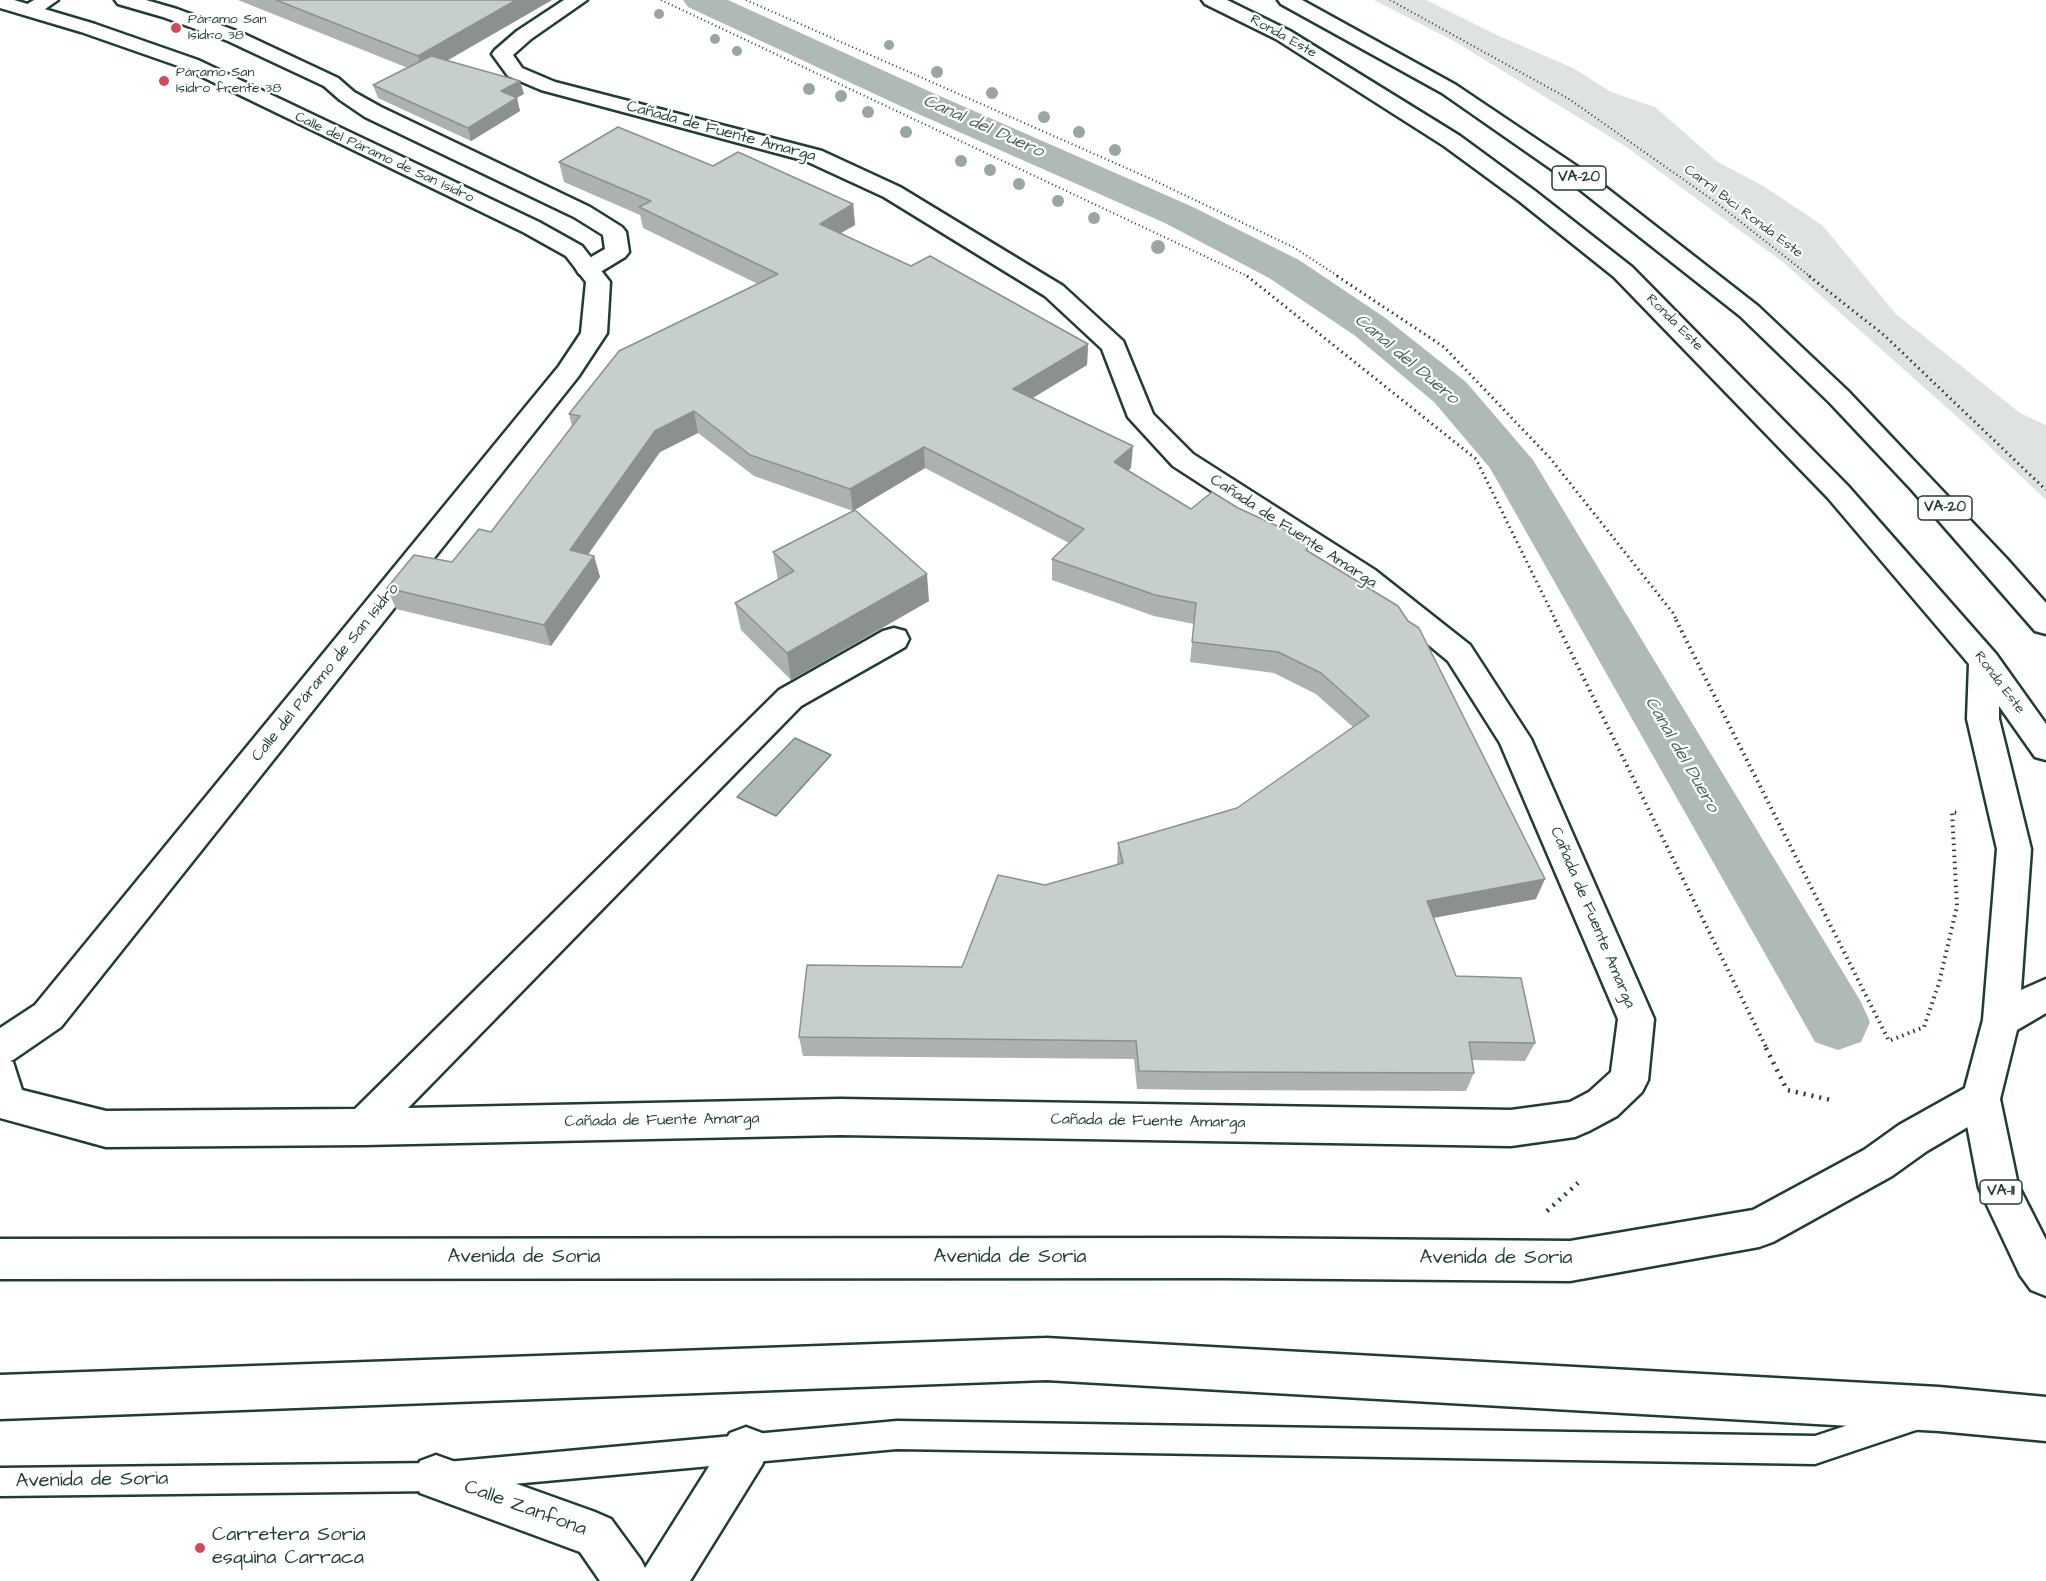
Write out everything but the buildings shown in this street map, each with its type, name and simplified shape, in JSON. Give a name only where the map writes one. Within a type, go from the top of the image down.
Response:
[{"type":"main road","points":[[125,0],[170,13],[246,42],[331,82],[346,96],[373,112],[590,217],[614,232],[617,252],[588,269]]},
{"type":"main road","name":"Cañada de Fuente Amarga","points":[[0,1074],[6,1103],[106,1129],[364,1127],[840,1117],[1511,1128],[1575,1119],[1603,1104],[1629,1080],[1636,1019],[1515,740],[1459,653],[1365,577],[1184,460],[1141,417],[1114,345],[1054,291],[892,192],[814,156],[548,86],[515,72],[502,54],[524,35],[577,0]]},
{"type":"main road","name":"Ronda Este","points":[[1212,0],[1283,35],[1452,141],[1527,196],[1623,273],[1838,492],[1985,662],[2046,748]]},
{"type":"main road","name":"VA-20","points":[[1288,0],[1449,89],[1582,180],[1749,311],[1839,397],[1921,483],[2046,623]]},
{"type":"main road","name":"Calle del Páramo de San Isidro","points":[[0,2],[39,5],[88,28],[191,64],[531,227],[574,251],[598,282],[594,333],[569,371],[48,1016],[0,1048]]},
{"type":"main road","points":[[364,1127],[790,698],[894,639]]},
{"type":"main road","points":[[1985,662],[1983,719],[2014,849],[2001,1020]]},
{"type":"main road","points":[[2001,1020],[2046,995]]},
{"type":"main road","name":"VA-11","points":[[2001,1020],[1982,1098],[1999,1188],[2035,1261],[2046,1276]]},
{"type":"main road","name":"Avenida de Soria","points":[[0,1259],[1225,1258],[1570,1261],[1759,1228],[1878,1163],[1913,1138],[1982,1098]]},
{"type":"main road","name":"Avenida de Soria","points":[[0,1397],[1046,1359],[1939,1409],[2046,1419]]},
{"type":"main road","points":[[663,1581],[746,1449]]},
{"type":"main road","name":"Calle Zanfona","points":[[436,1477],[595,1535],[625,1576],[626,1581]]},
{"type":"lane","name":"Avenida de Soria","points":[[0,1482],[436,1477],[897,1435],[1815,1450],[1939,1409]]},
{"type":"path","points":[[661,0],[1247,276],[1476,459],[1787,1090],[1831,1100]]},
{"type":"path","points":[[746,0],[1151,179],[1295,248],[1444,347],[1550,458],[1673,613],[1889,1041],[1924,1027],[1939,982],[1957,906],[1952,812]]},
{"type":"path","name":"Carril Bici Ronda Este","points":[[1390,0],[1569,99],[1714,201],[1884,335],[2046,490]]},
{"type":"shaded area","points":[[1374,0],[1426,0],[1499,36],[1573,68],[1611,92],[1655,107],[1718,162],[1765,187],[1822,225],[1896,314],[2020,413],[2046,425],[2046,500],[1973,431],[1784,263],[1625,146],[1454,41]]},
{"type":"shaded area","points":[[795,738],[831,755],[776,816],[737,797]]},
{"type":"waterway","name":"Canal del Duero","points":[[700,0],[920,101],[1179,215],[1284,269],[1369,326],[1450,392],[1509,460],[1838,1022]]},
{"type":"place","name":"Páramo San Isidro 38","points":[[176,28]]},
{"type":"place","name":"Páramo San Isidro frente 38","points":[[164,81]]},
{"type":"place","name":"Carretera Soria esquina Carraca","points":[[200,1548]]}]
